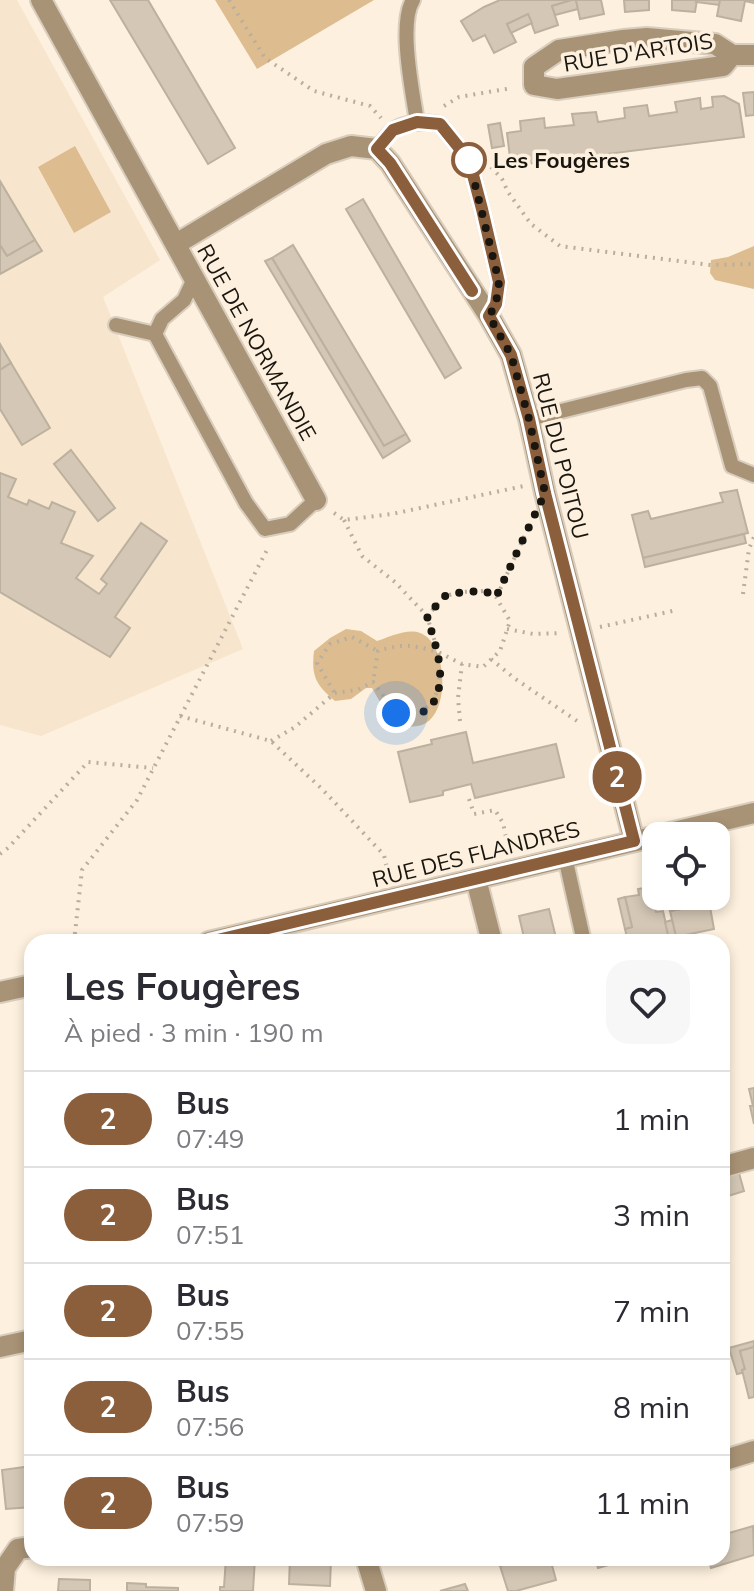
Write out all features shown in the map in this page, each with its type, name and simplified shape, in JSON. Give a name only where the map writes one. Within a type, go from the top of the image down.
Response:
[{"type":"street","name":"RUE DE NORMANDIE","points":[[41,0],[316,500]]},
{"type":"street","name":"RUE D'ARTOIS","points":[[732,55],[723,66],[557,89],[534,85],[534,67],[559,50],[623,40],[647,38],[715,44],[732,55],[754,55]]},
{"type":"street","points":[[176,244],[326,154],[351,146],[377,149]]},
{"type":"street","name":"RUE DU POITOU","points":[[377,149],[390,163],[511,355],[634,841]]},
{"type":"street","name":"RUE DES FLANDRES","points":[[280,934],[393,899],[754,813]]},
{"type":"street","points":[[476,879],[490,934]]},
{"type":"street","points":[[0,992],[24,987]]},
{"type":"street","points":[[730,1165],[754,1158]]},
{"type":"street","points":[[0,1347],[24,1342]]},
{"type":"street","points":[[730,1458],[754,1451]]},
{"type":"street","points":[[3,1591],[5,1568],[18,1549],[24,1548]]},
{"type":"street","points":[[373,1566],[376,1591]]},
{"type":"lane","points":[[413,0],[408,8],[407,55],[417,122]]},
{"type":"lane","points":[[377,149],[393,130],[417,122],[440,124],[469,160],[499,282],[496,304],[489,316]]},
{"type":"lane","points":[[155,334],[162,319],[184,300],[194,279]]},
{"type":"lane","points":[[116,325],[155,334],[246,503],[265,529],[290,524],[316,500]]},
{"type":"lane","points":[[529,419],[702,378],[710,386],[732,466],[754,475]]},
{"type":"lane","points":[[565,857],[582,934]]},
{"type":"path","points":[[229,0],[265,58],[314,91],[370,106],[393,130]]},
{"type":"path","points":[[417,122],[459,97],[534,85]]},
{"type":"path","points":[[469,160],[486,162],[502,179],[531,224],[560,246],[711,265],[754,264]]},
{"type":"path","points":[[344,520],[544,488]]},
{"type":"path","points":[[496,597],[544,488]]},
{"type":"path","points":[[316,500],[344,520],[362,556],[395,582],[427,616],[438,652],[439,684],[432,704],[418,715],[396,713],[373,682],[378,651]]},
{"type":"path","points":[[75,934],[82,870],[137,800],[280,526]]},
{"type":"path","points":[[743,594],[749,549],[754,537]]},
{"type":"path","points":[[335,693],[317,663],[330,644],[352,637],[378,651],[399,645],[419,647],[462,664],[483,667],[500,651],[510,621],[496,597],[485,591],[445,596],[427,616]]},
{"type":"path","points":[[603,626],[677,610]]},
{"type":"path","points":[[507,629],[533,634],[581,633]]},
{"type":"path","points":[[491,659],[608,742]]},
{"type":"path","points":[[460,721],[458,698],[462,664]]},
{"type":"path","points":[[271,741],[295,727],[335,693],[357,690],[373,682]]},
{"type":"path","points":[[180,716],[271,741],[324,791],[384,855],[393,899]]},
{"type":"path","points":[[0,854],[88,762],[153,768]]},
{"type":"path","points":[[469,799],[474,814],[495,810],[503,823],[512,861]]},
{"type":"shaded area","points":[[0,0],[17,0],[160,260],[103,297],[243,649],[41,736],[0,725]]},
{"type":"shaded area","points":[[215,0],[374,0],[257,69]]},
{"type":"shaded area","points":[[75,146],[111,212],[74,233],[38,167]]},
{"type":"shaded area","points":[[754,246],[754,289],[715,280],[710,273],[711,260],[728,257]]},
{"type":"shaded area","points":[[346,629],[361,631],[377,641],[410,632],[420,633],[429,639],[436,650],[442,678],[442,693],[432,718],[422,725],[403,727],[387,714],[372,688],[366,688],[351,699],[335,701],[323,690],[314,674],[314,651]]},
{"type":"building","points":[[110,0],[148,0],[235,148],[208,164]]},
{"type":"building","points":[[500,0],[572,0],[552,6],[558,25],[535,33],[528,14],[507,24],[516,42],[494,53],[485,35],[473,41],[461,21]]},
{"type":"building","points":[[576,0],[578,9],[555,15],[552,6]]},
{"type":"building","points":[[576,0],[601,0],[604,14],[580,19]]},
{"type":"building","points":[[624,0],[649,0],[649,10],[625,12]]},
{"type":"building","points":[[672,0],[697,0],[695,12],[672,10]]},
{"type":"building","points":[[697,0],[720,0],[719,5]]},
{"type":"building","points":[[720,0],[754,0],[754,3],[745,1],[741,21],[717,16]]},
{"type":"building","points":[[528,14],[532,23],[511,33],[507,24]]},
{"type":"building","points":[[754,92],[754,115],[746,116],[743,93]]},
{"type":"building","points":[[724,96],[739,104],[744,137],[511,166],[507,133],[521,131],[520,121],[544,118],[545,128],[574,125],[572,114],[596,112],[598,122],[625,118],[624,108],[647,105],[649,116],[677,112],[675,102],[700,98],[701,109],[713,107],[712,97]]},
{"type":"building","points":[[500,123],[504,146],[492,148],[488,125]]},
{"type":"building","points":[[0,181],[35,240],[7,256],[0,245]]},
{"type":"building","points":[[363,199],[461,368],[445,378],[346,209]]},
{"type":"building","points":[[35,240],[42,251],[0,274],[0,245],[7,256]]},
{"type":"building","points":[[293,245],[406,434],[384,446],[272,258]]},
{"type":"building","points":[[272,258],[384,446],[406,434],[410,441],[383,458],[265,261]]},
{"type":"building","points":[[0,344],[11,363],[0,370]]},
{"type":"building","points":[[11,363],[50,428],[22,445],[0,409],[0,370]]},
{"type":"building","points":[[71,450],[115,508],[98,521],[54,464]]},
{"type":"building","points":[[0,473],[16,479],[8,497],[27,505],[29,500],[49,509],[52,502],[75,512],[61,543],[93,556],[76,578],[99,594],[107,584],[101,579],[141,523],[167,541],[115,617],[130,628],[110,657],[0,592]]},
{"type":"building","points":[[737,490],[748,533],[643,558],[632,515],[648,511],[651,519],[723,502],[720,493]]},
{"type":"building","points":[[744,534],[746,543],[645,567],[643,558]]},
{"type":"building","points":[[466,732],[473,763],[556,744],[564,777],[475,798],[471,784],[443,791],[443,795],[410,802],[398,752]]},
{"type":"building","points":[[642,888],[642,910],[663,911],[668,934],[626,934],[625,929],[632,927],[625,897],[639,895],[638,889]]},
{"type":"building","points":[[625,897],[632,927],[625,929],[618,899]]},
{"type":"building","points":[[549,909],[555,934],[523,934],[519,916]]},
{"type":"building","points":[[711,910],[714,929],[675,934],[670,911]]},
{"type":"building","points":[[672,920],[675,934],[668,934],[665,922]]},
{"type":"building","points":[[754,1088],[754,1124],[749,1089]]},
{"type":"building","points":[[739,1173],[744,1191],[730,1195],[730,1176]]},
{"type":"building","points":[[754,1341],[754,1347],[740,1351],[745,1369],[742,1373],[737,1374],[730,1348]]},
{"type":"building","points":[[754,1347],[754,1397],[749,1398],[740,1351]]},
{"type":"building","points":[[24,1467],[24,1508],[6,1509],[2,1470]]},
{"type":"building","points":[[753,1526],[754,1555],[730,1562],[730,1533]]},
{"type":"building","points":[[225,1566],[255,1566],[253,1591],[220,1591],[220,1587],[224,1587]]},
{"type":"building","points":[[290,1566],[331,1566],[330,1586],[289,1584]]},
{"type":"building","points":[[500,1566],[552,1566],[556,1580],[508,1591]]},
{"type":"building","points":[[59,1579],[90,1580],[90,1591],[58,1591]]},
{"type":"building","points":[[127,1583],[178,1588],[178,1591],[127,1591]]},
{"type":"building","points":[[465,1584],[468,1591],[440,1591]]},
{"type":"bus line","name":"2","points":[[243,934],[634,841],[529,419],[511,355],[489,316],[496,304],[499,282],[469,160],[440,124],[417,122],[393,130],[377,149],[390,163],[472,291]]},
{"type":"place","name":"Les Fougères","points":[[469,160]]},
{"type":"route","points":[[396,713],[418,715],[432,704],[439,684],[438,652],[427,616],[445,596],[485,591],[496,597],[545,493],[511,355],[489,316],[496,304],[499,282],[469,160]]}]
